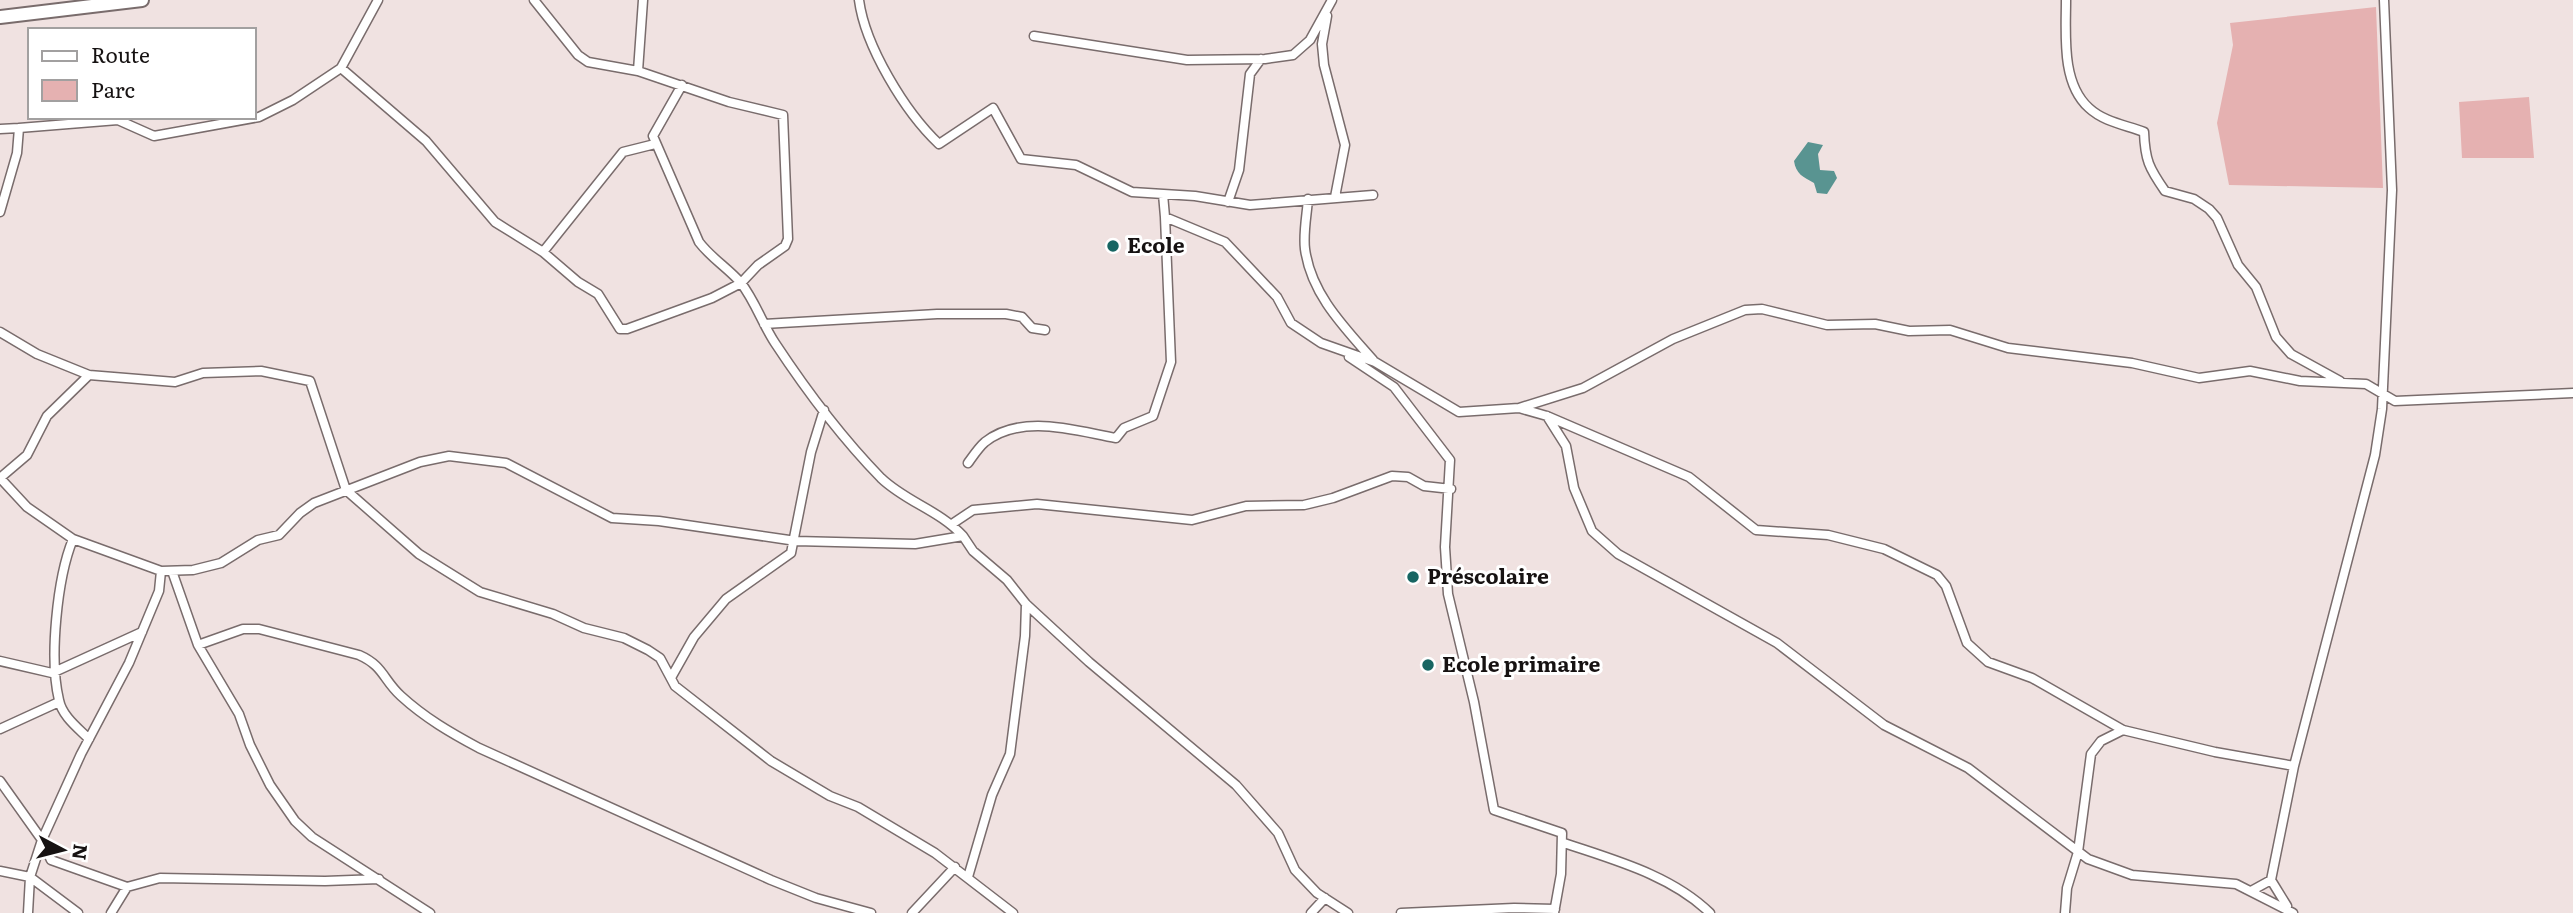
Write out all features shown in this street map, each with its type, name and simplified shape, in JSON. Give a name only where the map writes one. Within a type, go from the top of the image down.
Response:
[{"type":"main road","points":[[0,17],[79,4],[142,0]]},
{"type":"street","points":[[256,117],[293,100],[341,68],[378,0]]},
{"type":"street","points":[[341,68],[426,141],[495,222],[543,252],[566,274],[598,293],[620,329],[627,329],[712,298],[741,283],[758,265],[785,246],[788,239],[783,115],[729,102],[638,71],[588,61],[578,55],[534,0]]},
{"type":"street","points":[[638,71],[643,0]]},
{"type":"street","points":[[859,0],[865,29],[876,53],[924,129],[939,144],[993,108],[1021,159],[1076,165],[1132,192],[1250,205],[1373,195]]},
{"type":"street","points":[[1332,0],[1322,44],[1324,65],[1345,145],[1335,198]]},
{"type":"street","points":[[2066,0],[2066,55],[2076,88],[2089,108],[2120,125],[2144,132],[2145,161],[2152,173],[2165,191],[2194,199],[2217,218],[2238,265],[2256,287],[2276,337],[2291,354],[2341,381]]},
{"type":"street","points":[[2292,912],[2271,880],[2294,766],[2375,455],[2382,393],[2392,190],[2384,0]]},
{"type":"street","points":[[1034,36],[1187,60],[1261,59],[1293,55],[1310,40],[1328,12]]},
{"type":"street","points":[[1228,202],[1238,170],[1250,74],[1261,59]]},
{"type":"street","points":[[682,85],[656,126],[653,136],[655,144],[676,184],[699,242],[708,254],[741,283],[764,324],[824,410],[891,488],[952,524],[973,551],[1007,580],[1026,604],[1089,662],[1236,785],[1264,813],[1278,833],[1295,870],[1325,898],[1348,913]]},
{"type":"street","points":[[0,129],[118,120],[153,136],[241,119]]},
{"type":"street","points":[[0,212],[17,153],[19,128]]},
{"type":"street","points":[[543,252],[623,152],[655,144]]},
{"type":"street","points":[[968,463],[985,442],[1016,429],[1041,425],[1116,438],[1124,428],[1153,416],[1171,362],[1163,194]]},
{"type":"street","points":[[1308,199],[1304,246],[1311,275],[1333,315],[1376,362]]},
{"type":"street","points":[[1165,217],[1225,242],[1277,297],[1291,323],[1343,352],[1394,387],[1450,460],[1451,489],[1446,547],[1448,594],[1474,702],[1494,810],[1550,827],[1562,833],[1564,843],[1555,911],[1514,908],[1401,913]]},
{"type":"street","points":[[1343,352],[1376,362],[1459,412],[1519,408],[1583,388],[1673,339],[1745,310],[1762,309],[1827,325],[1875,324],[1909,331],[1950,330],[2008,348],[2132,363],[2199,378],[2250,371],[2300,381],[2366,384],[2395,401],[2573,393]]},
{"type":"street","points":[[764,324],[937,314],[1006,314],[1022,317],[1032,328],[1045,330]]},
{"type":"street","points":[[0,332],[37,354],[89,375],[175,382],[203,373],[261,371],[310,381],[346,491],[419,554],[480,592],[553,614],[583,628],[624,638],[660,658],[675,686],[771,761],[878,818],[954,867],[1013,913]]},
{"type":"street","points":[[89,375],[47,416],[27,455],[0,478],[27,507],[73,539],[161,571],[193,570],[221,564],[258,540],[279,535],[314,503],[420,462],[449,456],[483,458],[506,463],[612,518],[659,521],[796,541],[915,544],[963,536]]},
{"type":"street","points":[[1519,408],[1547,416],[1689,477],[1756,530],[1828,535],[1872,546],[1937,575],[1947,586],[1967,643],[1979,655],[2032,678],[2123,730],[2215,752],[2294,766]]},
{"type":"street","points":[[671,676],[694,637],[726,599],[791,553],[796,541],[811,452],[824,410]]},
{"type":"street","points":[[1547,416],[1566,446],[1582,511],[1592,531],[1605,545],[1660,580],[1777,643],[1884,725],[1968,768],[2078,852],[2106,867],[2132,875],[2236,884],[2292,912]]},
{"type":"street","points":[[952,524],[974,510],[1037,504],[1192,520],[1246,506],[1314,503],[1392,476],[1408,477],[1424,486],[1451,489]]},
{"type":"street","points":[[73,539],[60,582],[56,629],[59,702],[70,720],[89,738]]},
{"type":"street","points":[[28,913],[30,877],[42,840],[142,632],[159,591],[161,571]]},
{"type":"street","points":[[172,571],[198,645],[239,714],[250,746],[270,785],[295,821],[312,837],[430,913]]},
{"type":"street","points":[[968,877],[992,795],[1010,754],[1025,636],[1026,604]]},
{"type":"street","points":[[198,645],[243,629],[259,629],[359,655],[374,662],[396,692],[436,725],[479,748],[771,880],[816,898],[871,913]]},
{"type":"street","points":[[0,661],[46,673],[142,632]]},
{"type":"street","points":[[0,729],[59,702]]},
{"type":"street","points":[[2065,913],[2067,888],[2078,852],[2091,754],[2101,741],[2123,730]]},
{"type":"street","points":[[0,781],[42,840],[51,860],[127,887],[160,878],[324,881],[379,879]]},
{"type":"street","points":[[1564,843],[1631,866],[1684,890],[1710,913]]},
{"type":"street","points":[[912,913],[954,867]]},
{"type":"street","points":[[0,871],[30,877],[78,913]]},
{"type":"street","points":[[2251,891],[2271,880]]},
{"type":"street","points":[[111,913],[127,887]]},
{"type":"street","points":[[1311,913],[1325,898]]},
{"type":"green space","points":[[2376,7],[2383,188],[2229,185],[2217,123],[2233,45],[2230,23]]},
{"type":"green space","points":[[2529,97],[2534,158],[2462,158],[2459,102]]},
{"type":"water","points":[[1808,142],[1823,145],[1818,154],[1820,170],[1834,171],[1837,178],[1827,194],[1817,193],[1814,183],[1796,169],[1794,161]]},
{"type":"place","name":"Ecole","points":[[1113,246]]},
{"type":"place","name":"Préscolaire","points":[[1413,577]]},
{"type":"place","name":"Ecole primaire","points":[[1428,665]]}]
